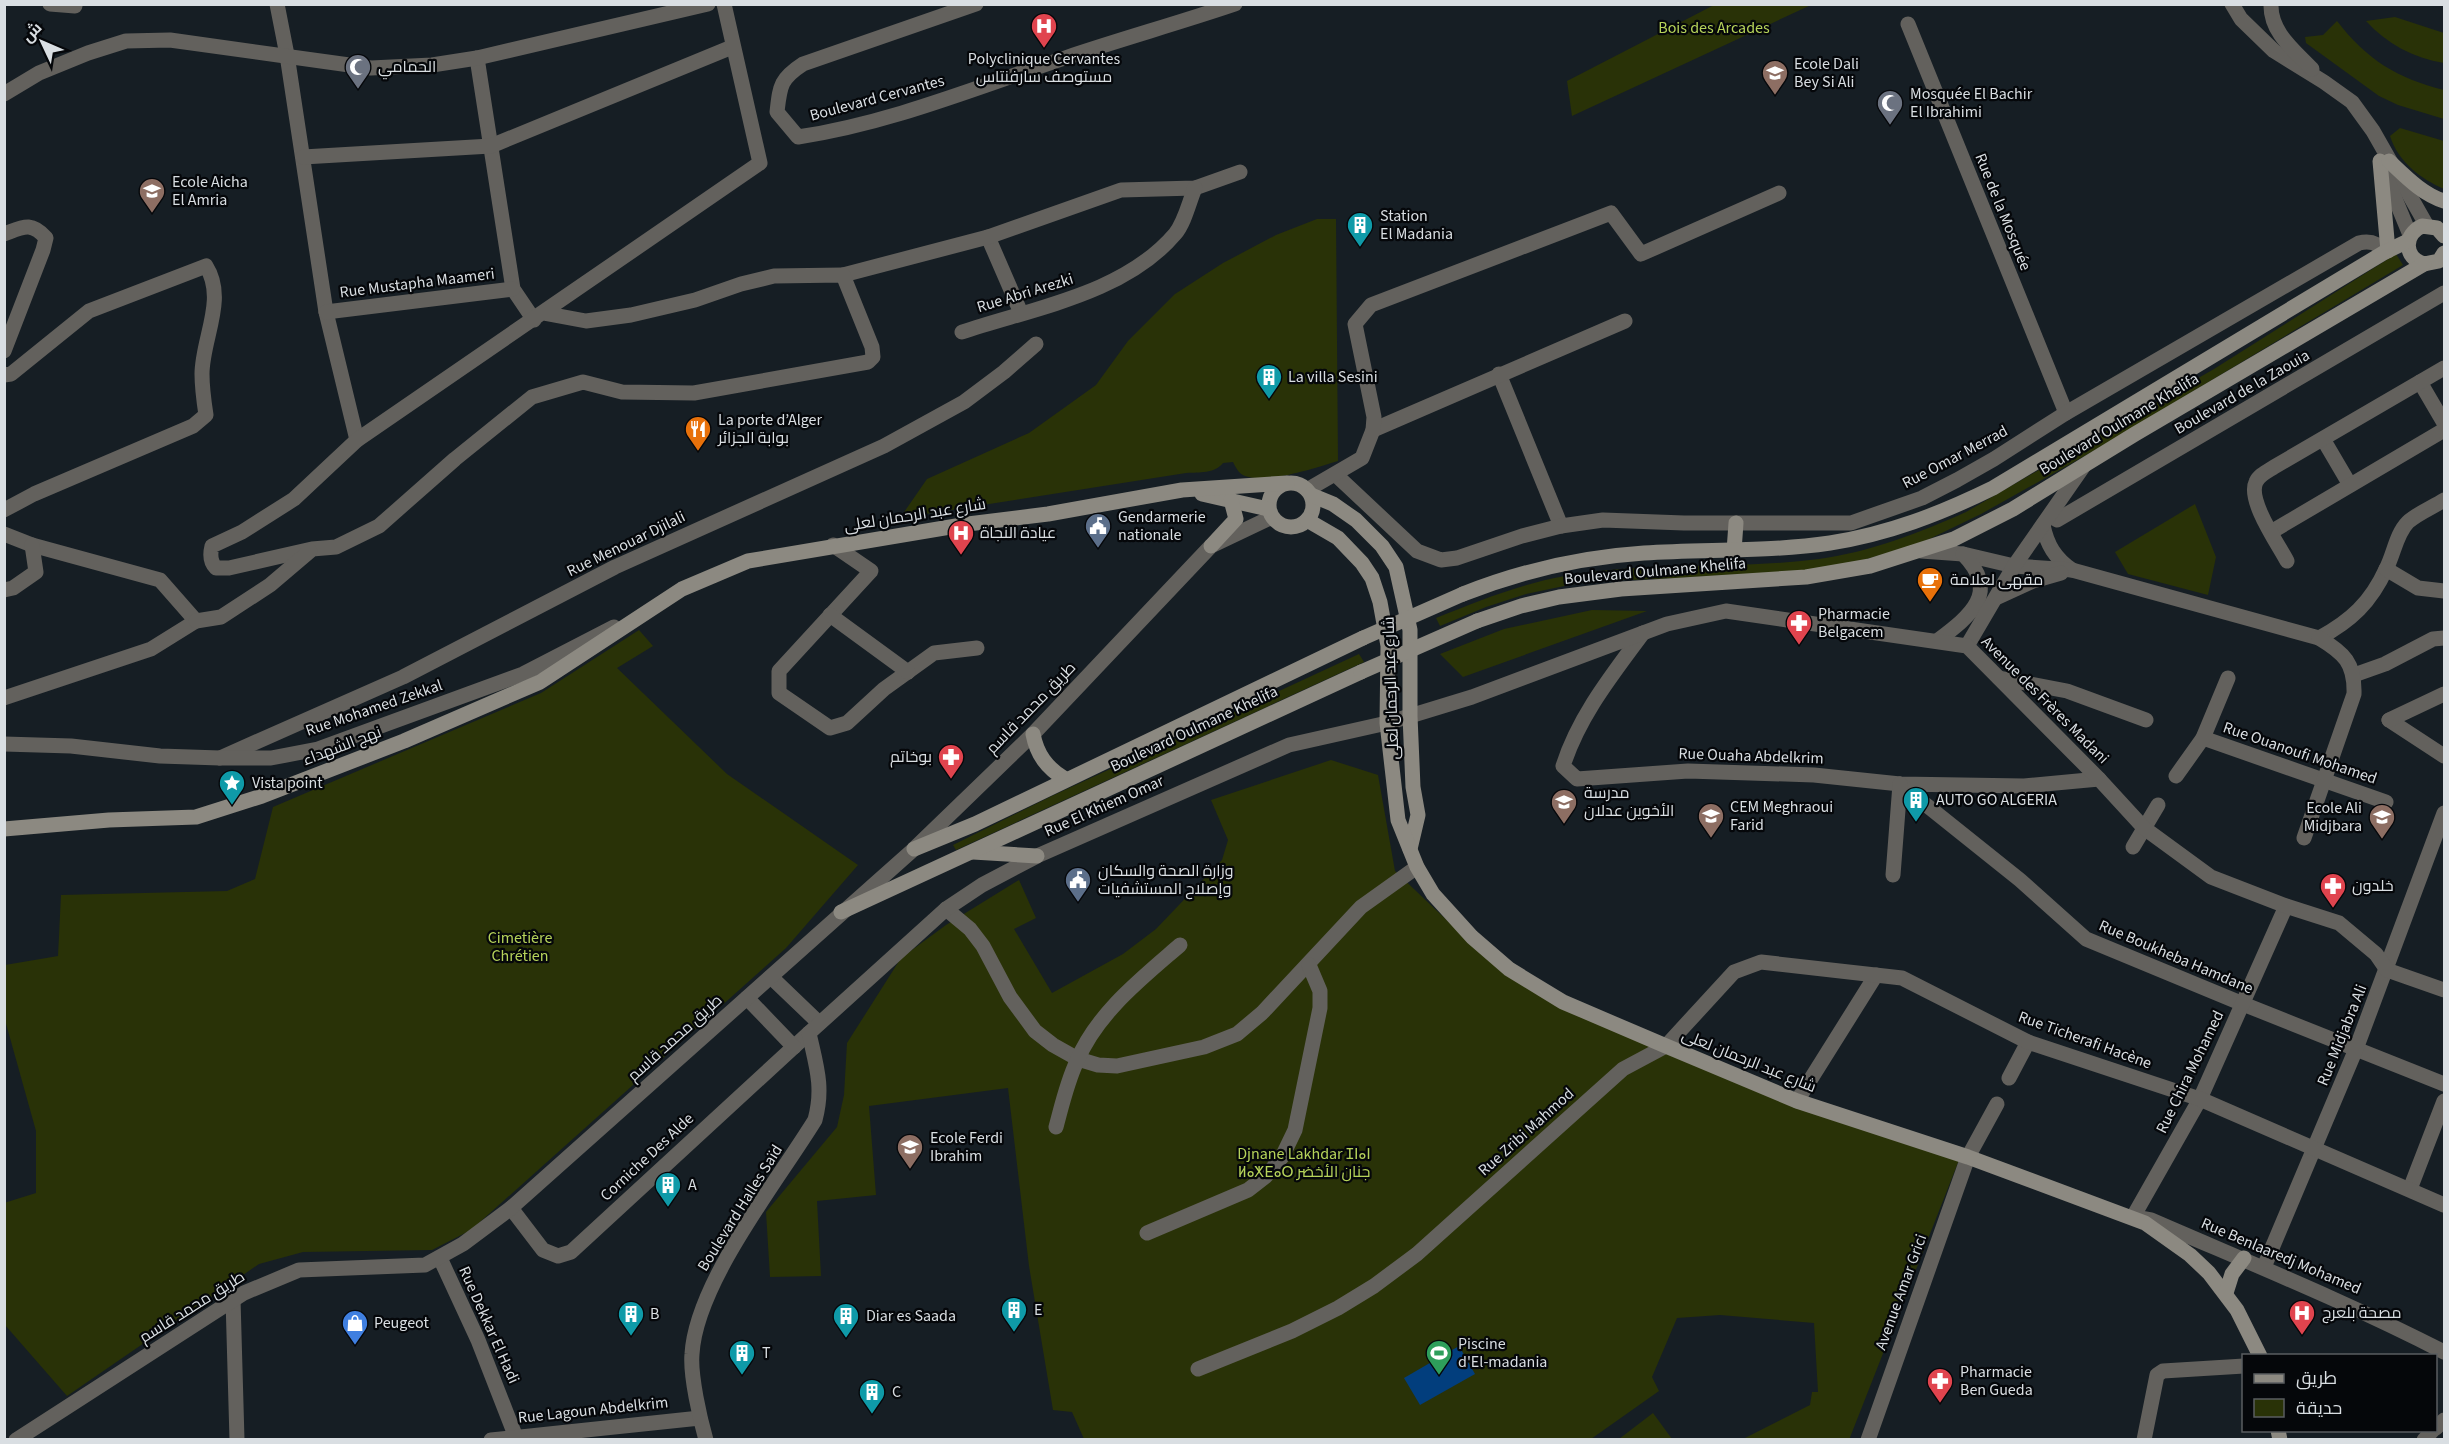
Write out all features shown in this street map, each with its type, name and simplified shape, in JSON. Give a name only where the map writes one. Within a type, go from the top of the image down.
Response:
[{"type":"main road","points":[[2384,161],[2427,193],[2445,201]]},
{"type":"main road","points":[[2384,161],[2387,252]]},
{"type":"main road","points":[[2434,224],[2445,236]]},
{"type":"main road","name":"Boulevard Oulmane Khelifa","points":[[914,849],[975,824],[1363,638],[1505,577],[1549,566],[1643,553],[1734,551],[1831,543],[1889,531],[1945,511],[1993,488],[2387,252],[2409,238],[2417,228],[2434,224]]},
{"type":"main road","points":[[2409,238],[2409,254],[2424,264]]},
{"type":"main road","name":"Boulevard Oulmane Khelifa","points":[[841,912],[1361,672],[1477,621],[1521,606],[1559,597],[1621,589],[1806,577],[1870,566],[1954,539],[2013,509],[2424,264],[2434,263],[2444,255]]},
{"type":"main road","points":[[1287,483],[1294,483],[1309,492],[1313,503],[1312,512],[1307,520],[1302,524],[1289,527],[1276,522],[1270,513],[1272,492],[1287,483]]},
{"type":"main road","name":"شارع عبد الرحمان لعلى","points":[[663,602],[682,589],[748,561],[833,545],[1048,514],[1182,490],[1287,483]]},
{"type":"main road","name":"شارع عبد الرحمان لعلى","points":[[1182,490],[1231,500],[1270,513]]},
{"type":"main road","name":"شارع عبد الرحمان لعلى","points":[[1309,492],[1333,504],[1356,520],[1382,546],[1396,567],[1410,630],[1413,787],[1418,815],[1410,849]]},
{"type":"main road","points":[[1211,546],[1236,519],[1231,500]]},
{"type":"main road","name":"شارع عبد الرحمان لعلى","points":[[1307,520],[1338,538],[1362,563],[1372,578],[1380,602],[1388,646],[1387,723],[1398,820],[1417,867],[1433,894],[1451,916],[1509,969],[1563,1002],[1797,1101],[1968,1157],[2133,1217],[2170,1239],[2190,1255],[2226,1293],[2259,1354]]},
{"type":"main road","points":[[1734,551],[1736,523]]},
{"type":"main road","name":"نهج الشهداء","points":[[4,829],[109,820],[196,817],[262,796],[404,741],[540,682],[663,602]]},
{"type":"main road","points":[[1033,734],[1046,766],[1065,779]]},
{"type":"main road","points":[[936,840],[931,850],[934,857],[946,863]]},
{"type":"main road","points":[[970,852],[1036,856]]},
{"type":"main road","points":[[2226,1293],[2232,1274],[2244,1258]]},
{"type":"street","points":[[50,4],[75,6]]},
{"type":"street","points":[[277,4],[287,55],[326,312],[357,440]]},
{"type":"street","points":[[4,94],[39,73],[88,52],[126,41],[170,40],[371,68],[432,65],[477,58],[708,4]]},
{"type":"street","points":[[724,4],[760,163],[357,440],[294,500],[243,532],[212,546],[210,552],[213,565],[216,568],[230,568],[312,549],[336,547],[379,526],[455,459],[532,397],[583,382],[622,392],[694,393],[868,362],[873,357],[872,347],[843,275]]},
{"type":"street","name":"Boulevard Cervantes","points":[[976,4],[803,64],[786,75],[780,88],[777,112],[798,137],[831,132],[927,106],[1067,57],[1235,4]]},
{"type":"street","points":[[2232,4],[2241,19],[2274,51],[2352,102],[2369,124],[2384,161],[2409,238]]},
{"type":"street","points":[[2271,4],[2272,19],[2277,30],[2324,82]]},
{"type":"street","name":"Rue de la Mosquée","points":[[1908,24],[2066,412]]},
{"type":"street","points":[[303,157],[492,146],[732,47]]},
{"type":"street","points":[[477,58],[513,289],[539,316],[597,320],[631,315],[695,300],[741,284],[774,276],[843,275],[988,237],[1120,190],[1195,188],[1240,172]]},
{"type":"street","points":[[2384,161],[2434,224]]},
{"type":"street","name":"Rue Abri Arezki","points":[[962,332],[1021,312],[1074,299],[1143,265],[1176,232],[1195,188]]},
{"type":"street","points":[[1309,492],[1362,458],[1373,430],[1374,417],[1355,324],[1371,304],[1611,213],[1641,254],[1779,193]]},
{"type":"street","points":[[4,234],[26,226],[38,229],[46,238],[4,351]]},
{"type":"street","points":[[988,237],[1021,312]]},
{"type":"street","name":"Rue Omar Merrad","points":[[1336,475],[1417,551],[1441,560],[1458,558],[1522,536],[1561,526],[1603,520],[1851,523],[1922,498],[1994,459],[2066,412],[2359,243],[2371,242],[2387,252]]},
{"type":"street","points":[[4,375],[11,374],[89,311],[206,266],[212,275],[214,287],[211,329],[201,372],[206,416],[193,426],[34,494],[4,510]]},
{"type":"street","name":"Rue Mustapha Maameri","points":[[326,312],[513,289]]},
{"type":"street","name":"Boulevard de la Zaouia","points":[[2050,523],[2445,293]]},
{"type":"street","points":[[1373,430],[1625,321]]},
{"type":"street","name":"Rue Menouar Djilali","points":[[220,758],[403,677],[615,567],[884,446],[964,402],[1036,344]]},
{"type":"street","points":[[2287,561],[2256,504],[2253,492],[2256,481],[2274,467],[2445,369]]},
{"type":"street","points":[[1499,374],[1561,526]]},
{"type":"street","points":[[2420,382],[2445,423]]},
{"type":"street","points":[[2271,532],[2445,430]]},
{"type":"street","points":[[2323,439],[2350,485]]},
{"type":"street","points":[[1967,646],[2014,566],[2050,523],[2083,467]]},
{"type":"street","points":[[2319,638],[2343,625],[2367,602],[2386,569],[2399,535],[2408,522],[2445,500]]},
{"type":"street","name":"طريق محمد قاسم","points":[[16,1440],[35,1434],[244,1293],[299,1270],[425,1265],[463,1244],[511,1208],[914,849],[1033,734],[1211,546],[1270,513]]},
{"type":"street","points":[[2050,523],[2052,551],[2072,570]]},
{"type":"street","points":[[4,534],[33,545],[160,580],[196,621]]},
{"type":"street","points":[[4,590],[13,588],[36,572],[33,545]]},
{"type":"street","points":[[833,545],[871,571],[779,671],[779,693],[830,728],[847,723],[884,689],[934,653],[977,648]]},
{"type":"street","points":[[4,698],[151,649],[196,621],[221,616],[270,585],[312,549]]},
{"type":"street","points":[[1921,551],[1963,554],[2014,566],[2072,570],[2319,638],[2339,650],[2354,675],[2354,694],[2304,838]]},
{"type":"street","points":[[1937,641],[1972,612],[1981,592],[1980,574],[1963,554]]},
{"type":"street","points":[[2386,569],[2418,588],[2445,591]]},
{"type":"street","points":[[1996,598],[2033,582],[2072,570]]},
{"type":"street","name":"Rue Mohamed Zekkal","points":[[4,744],[71,746],[160,756],[220,758],[271,758],[318,749],[523,674],[663,602]]},
{"type":"street","name":"Avenue des Frères Madani","points":[[1462,700],[1667,624],[1726,611],[1967,646],[2099,779],[2144,828],[2211,877],[2286,906],[2339,923],[2376,954],[2387,970]]},
{"type":"street","points":[[830,615],[908,672]]},
{"type":"street","name":"Rue Ouaha Abdelkrim","points":[[1643,633],[1585,714],[1566,754],[1563,766],[1577,779],[1688,771],[1814,775],[1900,784],[2024,786],[2099,779]]},
{"type":"street","points":[[2354,675],[2385,664],[2433,639],[2445,638]]},
{"type":"street","points":[[1999,678],[2067,691],[2146,720]]},
{"type":"street","points":[[2176,776],[2203,738],[2228,678]]},
{"type":"street","points":[[2445,694],[2389,720],[2445,756]]},
{"type":"street","name":"Rue El Khiem Omar","points":[[814,1028],[946,909],[982,885],[1036,856],[1289,745],[1387,723],[1462,700]]},
{"type":"street","name":"Rue Ouanoufi Mohamed","points":[[2203,738],[2386,802]]},
{"type":"street","points":[[1893,875],[1900,784]]},
{"type":"street","name":"Rue Boukheba Hamdane","points":[[1900,784],[2020,879],[2086,939],[2445,1084]]},
{"type":"street","points":[[2133,847],[2158,805]]},
{"type":"street","name":"Rue Midjabra Ali","points":[[2264,1267],[2316,1149],[2356,1049],[2443,819]]},
{"type":"street","points":[[946,909],[970,930],[982,946],[1010,997],[1035,1031],[1077,1059],[1098,1065],[1117,1066],[1204,1047],[1237,1034],[1262,1013],[1309,965],[1361,907],[1417,867]]},
{"type":"street","name":"Rue Chira Mohamed","points":[[2133,1217],[2200,1099],[2286,906]]},
{"type":"street","points":[[1056,1127],[1077,1059],[1096,1027],[1135,984],[1180,945]]},
{"type":"street","name":"Rue Ticherafi Hacène","points":[[1666,1046],[1734,972],[1761,962],[1902,978],[2028,1042],[2200,1099],[2445,1205]]},
{"type":"street","points":[[1147,1233],[1248,1190],[1266,1176],[1282,1156],[1295,1130],[1320,1008],[1320,991],[1309,965]]},
{"type":"street","points":[[2387,970],[2445,990]]},
{"type":"street","points":[[1797,1101],[1876,975]]},
{"type":"street","points":[[771,977],[814,1028]]},
{"type":"street","points":[[747,998],[794,1047]]},
{"type":"street","name":"Corniche Des Alde","points":[[511,1208],[543,1250],[558,1256],[571,1252],[814,1028]]},
{"type":"street","name":"Boulevard Halles Saïd","points":[[706,1440],[700,1418],[691,1354],[703,1305],[735,1244],[815,1120],[820,1101],[820,1080],[814,1028]]},
{"type":"street","points":[[2009,1078],[2028,1042]]},
{"type":"street","name":"Rue Zribi Mahmod","points":[[1198,1370],[1292,1331],[1338,1308],[1374,1286],[1417,1254],[1623,1069],[1666,1046]]},
{"type":"street","points":[[2410,1190],[2445,1101]]},
{"type":"street","name":"Avenue Amar Grici","points":[[1868,1440],[1968,1157],[1997,1104]]},
{"type":"street","name":"Rue Benlaaredj Mohamed","points":[[2133,1217],[2151,1220],[2244,1258],[2372,1315],[2445,1352]]},
{"type":"street","name":"Rue Dekkar El Hadi","points":[[440,1258],[478,1340],[517,1438]]},
{"type":"street","points":[[233,1299],[237,1440]]},
{"type":"street","points":[[2144,1440],[2157,1376],[2163,1371],[2242,1366]]},
{"type":"street","name":"Rue Lagoun Abdelkrim","points":[[491,1440],[700,1418]]},
{"type":"green space","name":"Bois des Arcades","points":[[1716,4],[1811,5],[1572,116],[1567,81]]},
{"type":"green space","points":[[2395,17],[2444,33],[2444,63],[2422,58],[2401,49],[2383,37],[2366,21]]},
{"type":"green space","points":[[2337,21],[2360,47],[2384,66],[2412,80],[2444,90],[2444,119],[2398,105],[2379,96],[2306,43],[2305,37],[2323,35]]},
{"type":"green space","points":[[2400,128],[2444,141],[2444,189],[2419,175],[2399,154],[2390,136]]},
{"type":"green space","points":[[1317,219],[1336,219],[1338,461],[1292,474],[1266,478],[1245,476],[1239,472],[1233,462],[1223,463],[1206,472],[1186,473],[900,518],[927,479],[1029,433],[1096,385],[1128,341],[1175,294],[1223,263],[1276,235]]},
{"type":"green space","points":[[2396,254],[2403,265],[2097,449],[1981,514],[1921,543],[1850,564],[1813,570],[1595,581],[1569,585],[1526,594],[1440,626],[1436,618],[1515,588],[1565,576],[1597,571],[1819,559],[1876,547],[1912,534],[1966,512],[2214,369]]},
{"type":"green space","points":[[2195,504],[2216,557],[2208,595],[2128,574],[2115,552]]},
{"type":"green space","points":[[1592,610],[1647,611],[1463,677],[1440,654],[1504,629]]},
{"type":"green space","name":"Cimetière Chrétien","points":[[639,630],[653,646],[617,668],[727,774],[858,865],[786,948],[471,1230],[432,1250],[303,1252],[259,1264],[67,1396],[5,1325],[4,1203],[36,1193],[36,1131],[5,1020],[5,965],[58,956],[61,895],[227,891],[255,879],[273,807],[541,693]]},
{"type":"green space","points":[[1359,654],[1364,662],[956,850],[953,845],[1052,796]]},
{"type":"green space","name":"Djnane Lakhdar ⵊⵏⴰⵏ ⵍⴰⵅⴹⴰⵔ جنان الأخضر","points":[[1331,760],[1378,775],[1395,871],[1477,949],[1554,1004],[1959,1160],[1849,1440],[1743,1439],[1810,1405],[1812,1392],[1818,1392],[1814,1323],[1720,1315],[1677,1318],[1652,1377],[1659,1391],[1591,1439],[1084,1439],[1072,1412],[1053,1410],[1029,1266],[1008,1088],[869,1106],[876,1195],[817,1201],[821,1276],[770,1277],[766,1212],[837,1127],[844,1095],[847,1043],[901,958],[946,925],[1019,880],[1036,918],[1014,929],[1052,993],[1123,954],[1156,929],[1222,860],[1228,840],[1211,800]]},
{"type":"green space","points":[[1653,1413],[1672,1439],[1619,1439]]},
{"type":"water","name":"Piscine d'El-madania","points":[[1459,1346],[1475,1374],[1420,1405],[1404,1378]]},
{"type":"place","name":"Polyclinique Cervantes مستوصف سارفنتاس","points":[[1044,49]]},
{"type":"place","name":"الحمامي","points":[[358,90]]},
{"type":"place","name":"Ecole Dali Bey Si Ali","points":[[1775,96]]},
{"type":"place","name":"Mosquée El Bachir El Ibrahimi","points":[[1890,126]]},
{"type":"place","name":"Ecole Aicha El Amria","points":[[152,214]]},
{"type":"place","name":"Station El Madania","points":[[1360,248]]},
{"type":"place","name":"La villa Sesini","points":[[1269,400]]},
{"type":"place","name":"La porte d’Alger بوابة الجزائر","points":[[698,452]]},
{"type":"place","name":"Gendarmerie nationale","points":[[1098,549]]},
{"type":"place","name":"عيادة النجاة","points":[[961,556]]},
{"type":"place","name":"مقهى لعلامة","points":[[1930,603]]},
{"type":"place","name":"Pharmacie Belgacem","points":[[1799,646]]},
{"type":"place","name":"بوخاتم","points":[[951,780]]},
{"type":"place","name":"Vista point","points":[[232,806]]},
{"type":"place","name":"AUTO GO ALGERIA","points":[[1916,823]]},
{"type":"place","name":"مدرسة الأخوين عدلان","points":[[1564,825]]},
{"type":"place","name":"CEM Meghraoui Farid","points":[[1711,839]]},
{"type":"place","name":"Ecole Ali Midjbara","points":[[2382,840]]},
{"type":"place","name":"وزارة الصحة والسكان وإصلاح المستشفيات","points":[[1078,903]]},
{"type":"place","name":"خلدون","points":[[2333,909]]},
{"type":"place","name":"Ecole Ferdi Ibrahim","points":[[910,1170]]},
{"type":"place","name":"A","points":[[668,1208]]},
{"type":"place","name":"E","points":[[1014,1333]]},
{"type":"place","name":"مصحة بلعرج","points":[[2302,1336]]},
{"type":"place","name":"B","points":[[631,1337]]},
{"type":"place","name":"Diar es Saada","points":[[846,1339]]},
{"type":"place","name":"Peugeot","points":[[355,1346]]},
{"type":"place","name":"T","points":[[742,1376]]},
{"type":"place","name":"Piscine d'El-madania","points":[[1439,1376]]},
{"type":"place","name":"Pharmacie Ben Gueda","points":[[1940,1404]]},
{"type":"place","name":"C","points":[[872,1415]]}]
